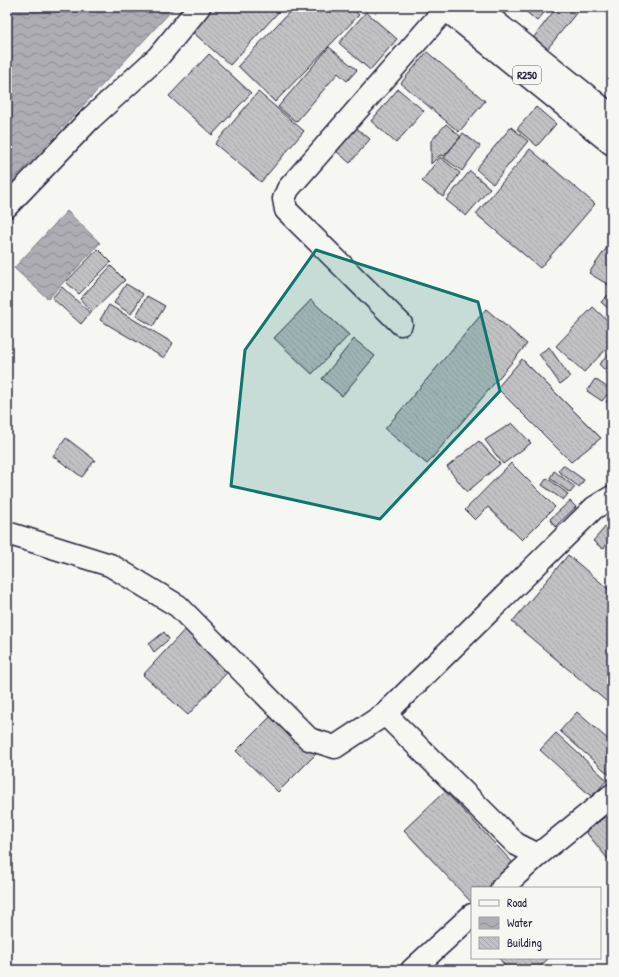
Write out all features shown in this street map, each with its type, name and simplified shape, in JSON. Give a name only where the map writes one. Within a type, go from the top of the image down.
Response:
[{"type":"street","points":[[7,206],[90,120],[158,57],[199,7]]},
{"type":"street","name":"R250","points":[[477,7],[612,116]]},
{"type":"street","points":[[401,324],[286,210],[284,200],[288,189],[445,8]]},
{"type":"street","name":"R250","points":[[445,8],[612,144]]},
{"type":"street","points":[[7,533],[110,565],[178,606],[309,739],[335,747],[385,714],[594,508],[612,497]]},
{"type":"street","points":[[385,714],[516,844],[538,855]]},
{"type":"street","points":[[503,887],[538,855],[612,795]]},
{"type":"street","points":[[412,970],[471,916]]},
{"type":"highlighted area","points":[[316,250],[478,302],[500,391],[380,519],[231,486],[245,350]]},
{"type":"water","points":[[7,7],[175,7],[7,187]]},
{"type":"water","points":[[67,211],[100,243],[48,299],[14,268]]},
{"type":"building","points":[[207,7],[283,7],[230,65],[188,28]]},
{"type":"building","points":[[294,7],[351,7],[359,15],[275,102],[238,66]]},
{"type":"building","points":[[525,7],[549,7],[537,21],[523,9]]},
{"type":"building","points":[[557,7],[581,7],[544,53],[530,42]]},
{"type":"building","points":[[366,12],[397,39],[370,70],[339,43]]},
{"type":"building","points":[[329,47],[357,70],[347,81],[338,73],[296,122],[278,107]]},
{"type":"building","points":[[427,52],[485,101],[459,132],[401,83]]},
{"type":"building","points":[[209,54],[251,93],[212,135],[169,96]]},
{"type":"building","points":[[398,89],[424,111],[396,143],[371,121]]},
{"type":"building","points":[[258,92],[304,131],[261,182],[215,144]]},
{"type":"building","points":[[536,107],[556,124],[537,146],[517,129]]},
{"type":"building","points":[[446,124],[461,137],[444,156],[440,155],[431,164],[431,141]]},
{"type":"building","points":[[355,127],[370,139],[350,163],[335,150]]},
{"type":"building","points":[[511,127],[528,141],[493,184],[476,169]]},
{"type":"building","points":[[463,133],[480,146],[462,171],[444,158]]},
{"type":"building","points":[[530,149],[595,204],[540,268],[476,214]]},
{"type":"building","points":[[440,157],[460,173],[443,197],[422,181]]},
{"type":"building","points":[[470,171],[490,188],[466,216],[446,200]]},
{"type":"building","points":[[612,240],[612,283],[610,286],[589,273]]},
{"type":"building","points":[[98,249],[111,262],[79,294],[66,282]]},
{"type":"building","points":[[111,266],[125,280],[92,312],[80,299]]},
{"type":"building","points":[[126,284],[143,294],[131,314],[114,303]]},
{"type":"building","points":[[62,287],[90,313],[81,324],[52,298]]},
{"type":"building","points":[[612,291],[612,312],[601,302]]},
{"type":"building","points":[[147,296],[165,306],[153,326],[136,316]]},
{"type":"building","points":[[311,300],[349,335],[312,374],[274,338]]},
{"type":"building","points":[[109,305],[173,343],[164,358],[100,320]]},
{"type":"building","points":[[593,307],[612,325],[612,343],[584,372],[556,346]]},
{"type":"building","points":[[486,309],[527,344],[427,464],[385,429]]},
{"type":"building","points":[[354,339],[375,356],[342,396],[322,379]]},
{"type":"building","points":[[549,347],[570,377],[560,384],[539,354]]},
{"type":"building","points":[[612,352],[612,376],[611,377],[599,364]]},
{"type":"building","points":[[522,359],[601,438],[571,462],[497,388]]},
{"type":"building","points":[[595,379],[611,390],[602,401],[587,391]]},
{"type":"building","points":[[612,394],[612,406],[606,402]]},
{"type":"building","points":[[512,423],[531,443],[503,464],[485,440]]},
{"type":"building","points":[[66,438],[95,460],[82,477],[53,456]]},
{"type":"building","points":[[479,441],[500,464],[467,492],[447,467]]},
{"type":"building","points":[[511,463],[555,507],[522,540],[488,507],[475,520],[465,510]]},
{"type":"building","points":[[563,465],[584,480],[579,487],[558,471]]},
{"type":"building","points":[[554,471],[575,487],[570,493],[550,478]]},
{"type":"building","points":[[547,478],[568,494],[563,500],[542,485]]},
{"type":"building","points":[[570,501],[576,507],[555,527],[550,519]]},
{"type":"building","points":[[607,525],[612,530],[612,538],[603,549],[593,541]]},
{"type":"building","points":[[612,541],[612,550],[608,547]]},
{"type":"building","points":[[568,555],[612,592],[612,706],[512,622]]},
{"type":"building","points":[[188,626],[233,666],[188,715],[143,675]]},
{"type":"building","points":[[164,632],[169,639],[154,652],[149,644]]},
{"type":"building","points":[[277,710],[319,751],[278,792],[236,751]]},
{"type":"building","points":[[577,712],[612,743],[612,777],[560,731]]},
{"type":"building","points":[[556,733],[607,780],[592,797],[540,750]]},
{"type":"building","points":[[445,791],[514,864],[489,887],[471,887],[471,902],[404,830]]},
{"type":"building","points":[[612,811],[612,864],[586,832]]},
{"type":"building","points":[[500,959],[548,959],[536,970],[508,970]]}]
